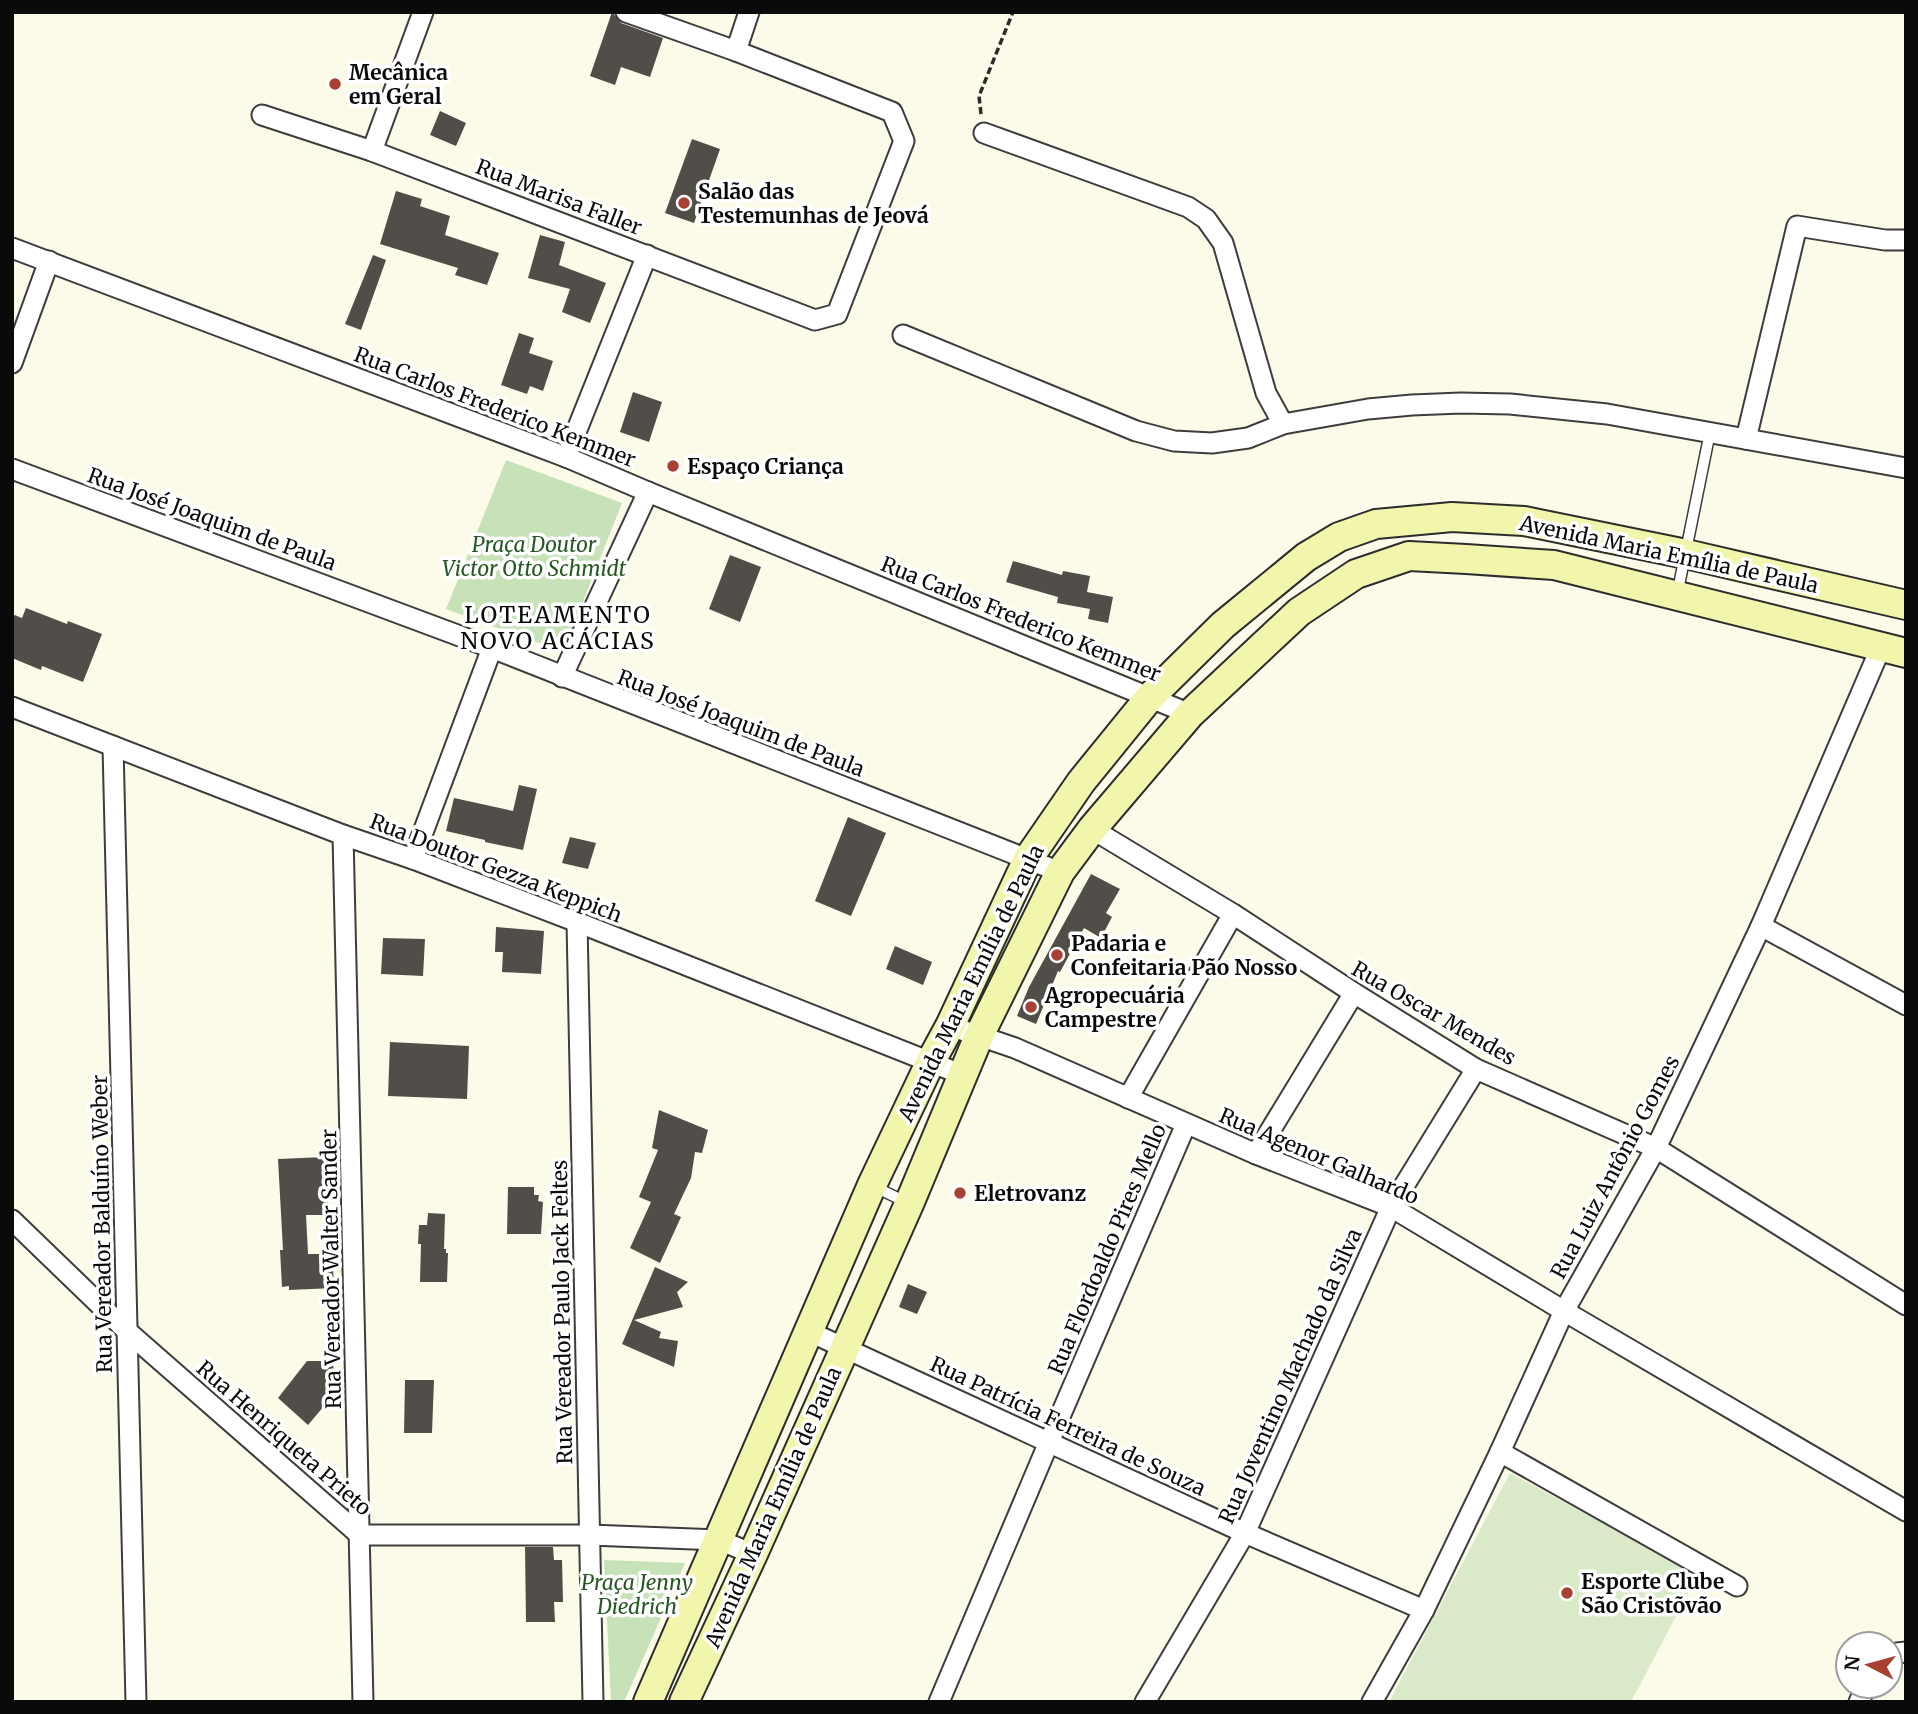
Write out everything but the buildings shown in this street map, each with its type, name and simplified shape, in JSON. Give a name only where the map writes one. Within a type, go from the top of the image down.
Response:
[{"type":"main road","name":"Avenida Maria Emília de Paula","points":[[648,1702],[872,1185],[1028,859],[1081,782],[1150,697],[1223,625],[1307,557],[1339,537],[1377,524],[1452,516],[1524,521],[1686,554],[1906,605]]},
{"type":"main road","name":"Avenida Maria Emília de Paula","points":[[684,1702],[909,1204],[979,1036],[1060,872],[1092,829],[1190,714],[1299,612],[1356,573],[1409,556],[1554,565],[1894,650]]},
{"type":"street","points":[[372,152],[423,12]]},
{"type":"street","points":[[626,12],[736,51],[749,12]]},
{"type":"street","name":"Rua Marisa Faller","points":[[262,115],[372,152],[815,320],[837,314],[904,141],[892,112],[736,51]]},
{"type":"street","points":[[984,133],[1188,207],[1206,219],[1223,243],[1266,393],[1283,424]]},
{"type":"street","points":[[1746,439],[1797,226],[1885,240],[1906,240]]},
{"type":"street","name":"Rua Carlos Frederico Kemmer","points":[[12,247],[566,457],[1190,714]]},
{"type":"street","points":[[566,457],[647,255]]},
{"type":"street","points":[[12,363],[49,261]]},
{"type":"street","points":[[903,335],[1136,431],[1174,441],[1212,443],[1248,438],[1283,424],[1368,409],[1473,403],[1558,408],[1710,432],[1906,468]]},
{"type":"street","name":"Rua José Joaquim de Paula","points":[[12,469],[492,648],[1060,872]]},
{"type":"street","points":[[562,677],[648,492]]},
{"type":"street","points":[[412,859],[492,648]]},
{"type":"street","name":"Rua Luiz Antônio Gomes","points":[[1373,1702],[1424,1610],[1564,1311],[1656,1148],[1894,650]]},
{"type":"street","name":"Rua Doutor Gezza Keppich","points":[[12,707],[342,835],[577,922],[963,1075]]},
{"type":"street","name":"Rua Vereador Balduíno Weber","points":[[113,746],[136,1702]]},
{"type":"street","name":"Rua Oscar Mendes","points":[[1092,829],[1233,914],[1476,1069],[1656,1148],[1906,1305]]},
{"type":"street","name":"Rua Vereador Walter Sander","points":[[342,835],[363,1702]]},
{"type":"street","points":[[1128,1098],[1233,914]]},
{"type":"street","name":"Rua Vereador Paulo Jack Feltes","points":[[577,922],[593,1702]]},
{"type":"street","points":[[1761,926],[1906,1005]]},
{"type":"street","points":[[1256,1154],[1354,993]]},
{"type":"street","name":"Rua Agenor Galhardo","points":[[950,1026],[1015,1048],[1256,1154],[1391,1207],[1906,1511]]},
{"type":"street","name":"Rua Joventino Machado da Silva","points":[[1145,1702],[1245,1533],[1391,1207],[1476,1069]]},
{"type":"street","name":"Rua Flordoaldo Pires Mello","points":[[939,1702],[1186,1124]]},
{"type":"street","name":"Rua Henriqueta Prieto","points":[[12,1220],[128,1332],[360,1535],[590,1535],[719,1540],[753,1554]]},
{"type":"street","name":"Rua Patrícia Ferreira de Souza","points":[[810,1332],[1245,1533],[1424,1610]]},
{"type":"street","points":[[1500,1452],[1737,1586]]},
{"type":"lane","points":[[1677,596],[1710,432]]},
{"type":"lane","points":[[872,1185],[909,1204]]},
{"type":"path","points":[[984,133],[979,96],[1013,12]]},
{"type":"green space","name":"Praça Doutor Victor Otto Schmidt","points":[[506,460],[622,503],[563,652],[446,609]]},
{"type":"green space","name":"Esporte Clube São Cristõvão","points":[[1510,1473],[1698,1574],[1631,1702],[1389,1702]]},
{"type":"green space","name":"Praça Jenny Diedrich","points":[[604,1560],[685,1563],[624,1702],[611,1702]]},
{"type":"place","name":"Mecânica em Geral","points":[[335,84]]},
{"type":"place","name":"Salão das Testemunhas de Jeová","points":[[684,203]]},
{"type":"place","name":"Espaço Criança","points":[[673,466]]},
{"type":"place","name":"Padaria e Confeitaria Pão Nosso","points":[[1057,955]]},
{"type":"place","name":"Agropecuária Campestre","points":[[1031,1007]]},
{"type":"place","name":"Eletrovanz","points":[[960,1193]]},
{"type":"place","name":"Esporte Clube São Cristõvão","points":[[1567,1593]]},
{"type":"district","name":"LOTEAMENTO NOVO ACÁCIAS","points":[[558,627]]}]
